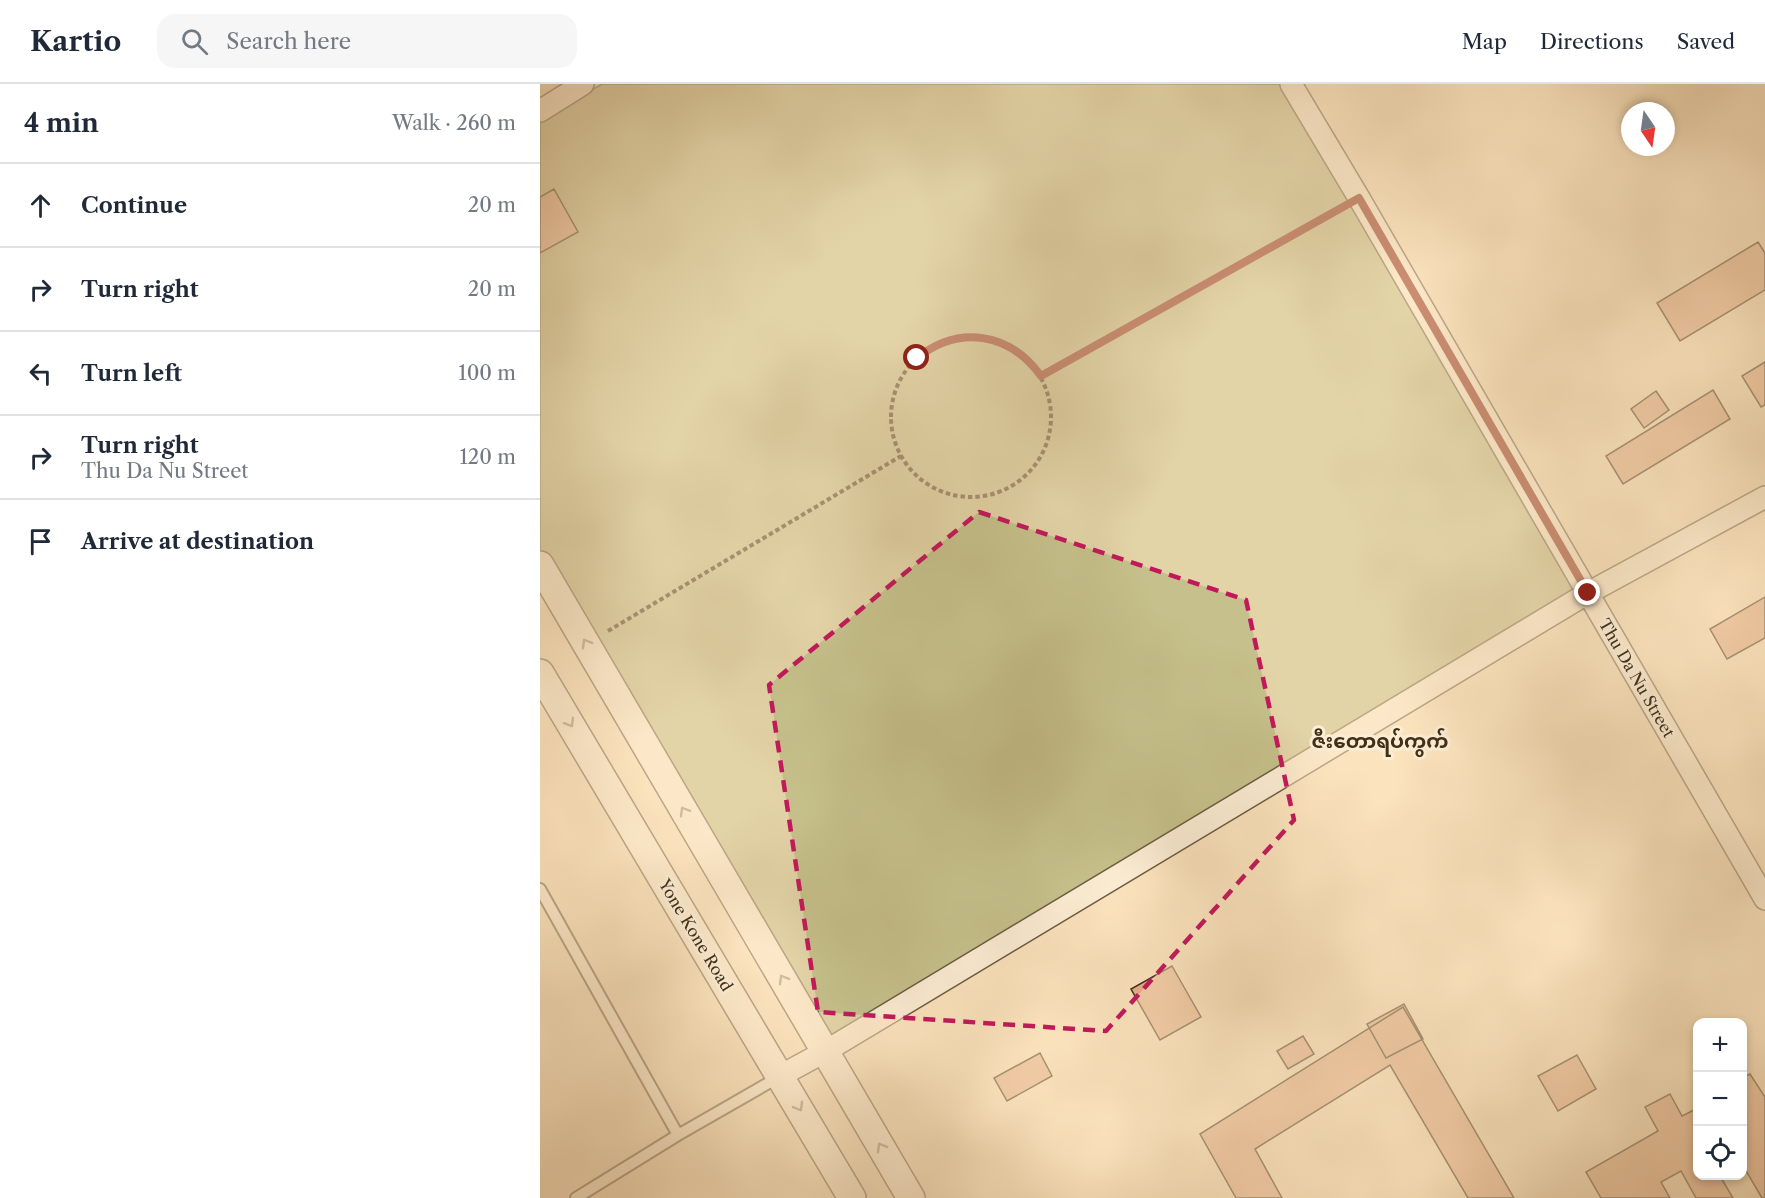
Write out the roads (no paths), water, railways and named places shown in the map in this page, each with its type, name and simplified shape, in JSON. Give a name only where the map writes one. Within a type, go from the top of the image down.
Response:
[{"type":"street","points":[[540,111],[583,84]]},
{"type":"street","name":"Thu Da Nu Street","points":[[1291,84],[1765,899]]},
{"type":"street","points":[[780,1076],[826,1052],[1588,593],[1765,497]]},
{"type":"street","points":[[540,565],[911,1198]]},
{"type":"street","name":"Yone Kone Road","points":[[540,673],[852,1198]]},
{"type":"lane","points":[[540,889],[678,1135]]},
{"type":"lane","points":[[576,1198],[780,1076]]},
{"type":"district","name":"ဇီးတောရပ်ကွက်","points":[[1380,741]]}]
